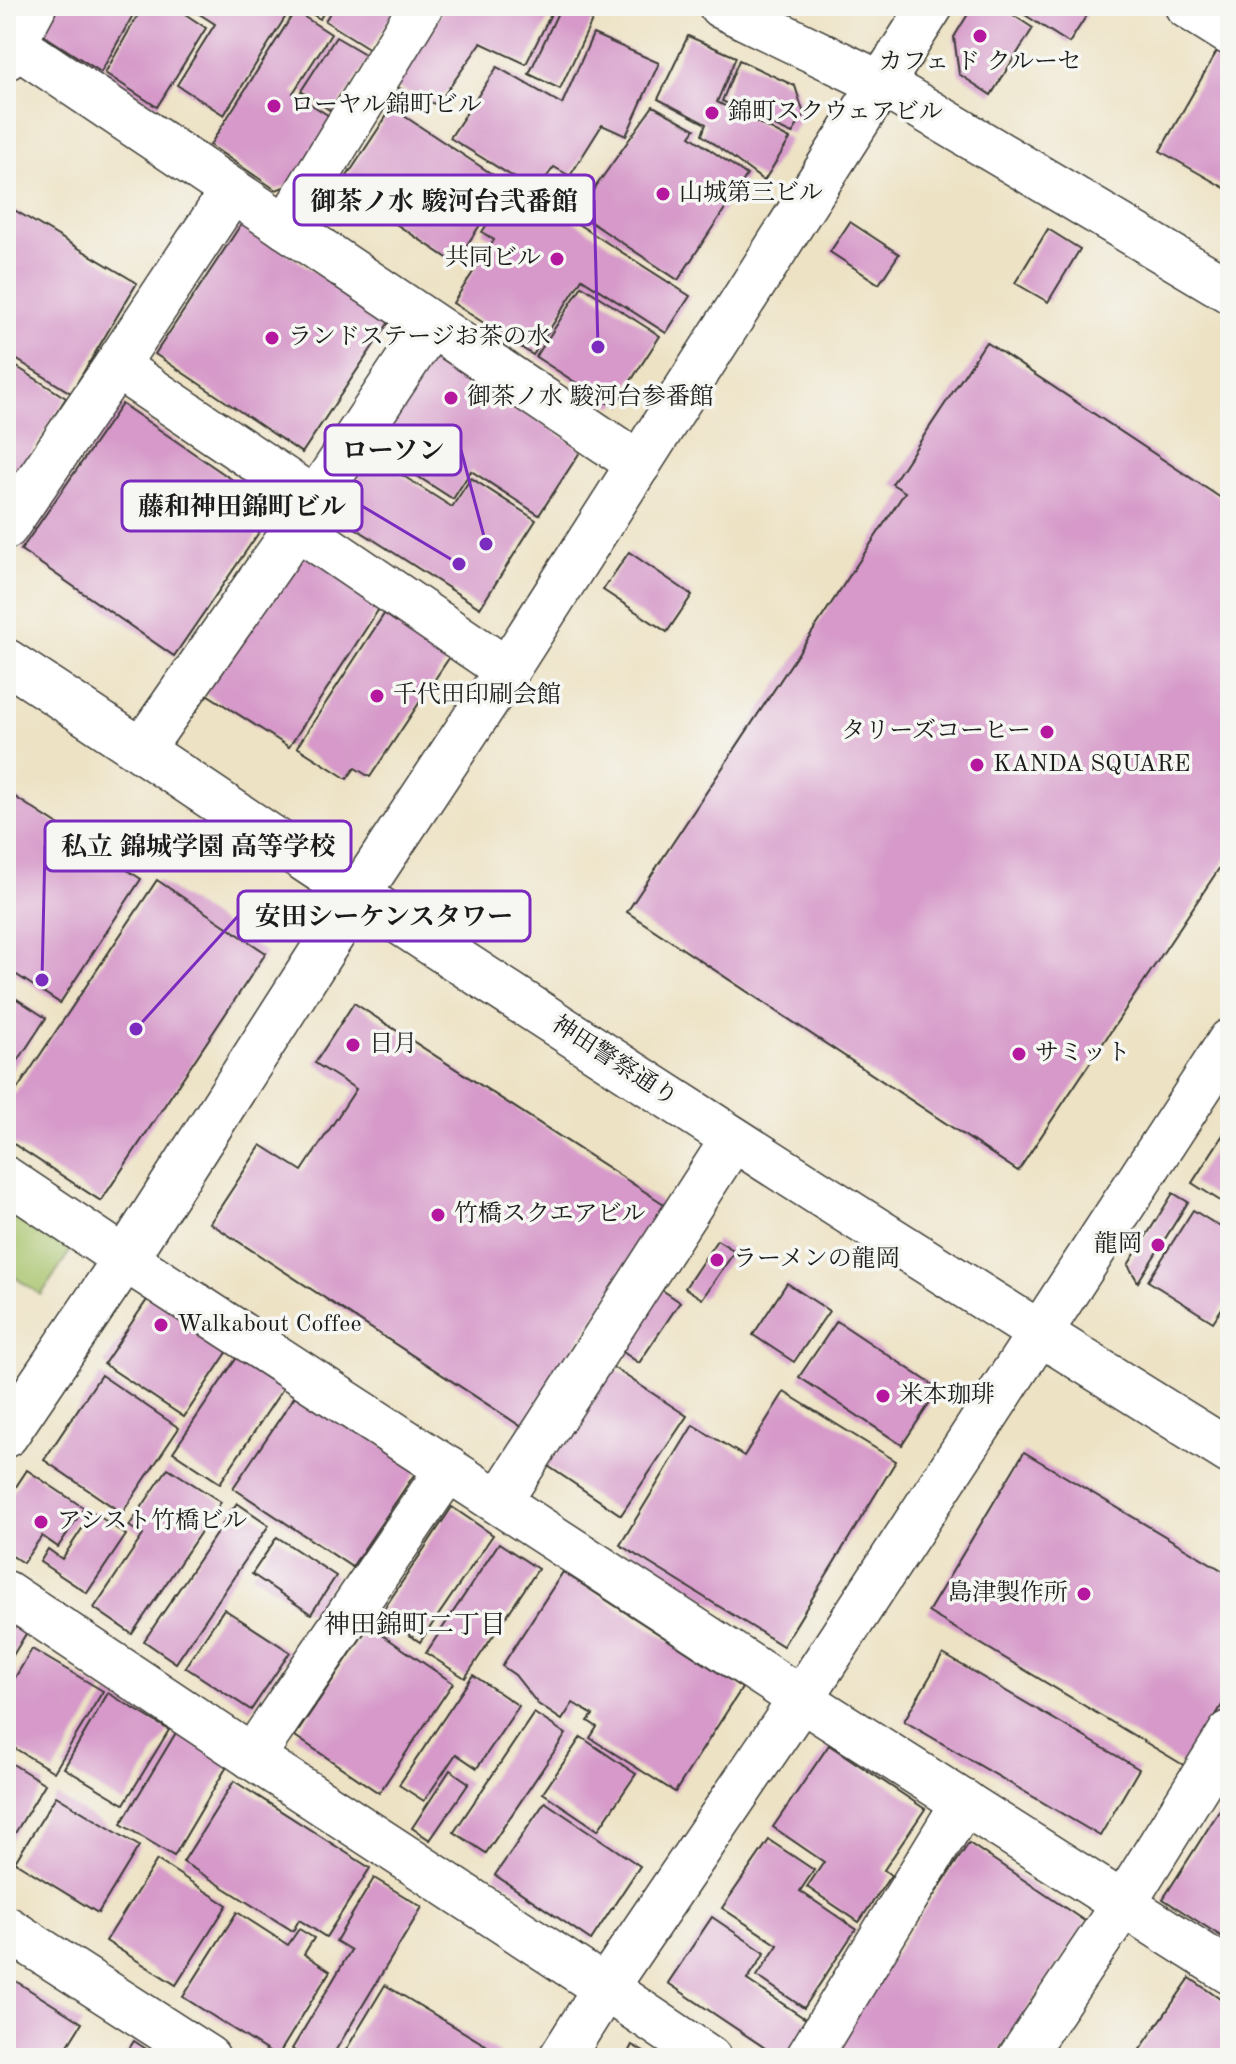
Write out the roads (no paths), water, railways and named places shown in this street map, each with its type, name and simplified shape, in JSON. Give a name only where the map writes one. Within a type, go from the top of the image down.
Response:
[{"type":"street","points":[[286,227],[421,6]]},
{"type":"street","points":[[721,6],[882,84],[1230,291]]},
{"type":"street","points":[[6,1435],[125,1259],[358,895],[507,670],[931,6]]},
{"type":"street","points":[[1187,6],[1230,33]]},
{"type":"street","points":[[23,25],[232,191],[639,464]]},
{"type":"street","points":[[6,527],[232,191]]},
{"type":"street","points":[[142,749],[306,513],[431,325]]},
{"type":"street","points":[[116,366],[507,670]]},
{"type":"street","name":"神田警察通り","points":[[6,661],[733,1139],[1230,1452]]},
{"type":"street","points":[[561,2058],[801,1699],[1230,1041]]},
{"type":"street","points":[[499,1502],[733,1139]]},
{"type":"street","points":[[6,1179],[801,1699],[1230,1972]]},
{"type":"street","points":[[252,1757],[448,1469]]},
{"type":"street","points":[[6,1593],[709,2058]]},
{"type":"street","points":[[1020,2058],[1124,1903],[1230,1733]]},
{"type":"street","points":[[808,2058],[964,1802]]},
{"type":"street","points":[[6,1928],[208,2058]]},
{"type":"place","name":"カフェ ド クルーセ","points":[[980,36]]},
{"type":"place","name":"ローヤル錦町ビル","points":[[274,106]]},
{"type":"place","name":"錦町スクウェアビル","points":[[712,113]]},
{"type":"place","name":"山城第三ビル","points":[[663,194]]},
{"type":"place","name":"共同ビル","points":[[557,259]]},
{"type":"place","name":"ランドステージお茶の水","points":[[272,338]]},
{"type":"place","name":"御茶ノ水 駿河台弐番館","points":[[598,347]]},
{"type":"place","name":"御茶ノ水 駿河台参番館","points":[[451,398]]},
{"type":"place","name":"ローソン","points":[[486,544]]},
{"type":"place","name":"藤和神田錦町ビル","points":[[459,564]]},
{"type":"place","name":"千代田印刷会館","points":[[377,696]]},
{"type":"place","name":"タリーズコーヒー","points":[[1047,732]]},
{"type":"place","name":"KANDA SQUARE","points":[[977,765]]},
{"type":"place","name":"私立 錦城学園 高等学校","points":[[42,980]]},
{"type":"place","name":"安田シーケンスタワー","points":[[136,1029]]},
{"type":"place","name":"日月","points":[[353,1045]]},
{"type":"place","name":"サミット","points":[[1019,1054]]},
{"type":"place","name":"竹橋スクエアビル","points":[[438,1215]]},
{"type":"place","name":"龍岡","points":[[1158,1245]]},
{"type":"place","name":"ラーメンの龍岡","points":[[717,1260]]},
{"type":"place","name":"Walkabout Coffee","points":[[161,1325]]},
{"type":"place","name":"米本珈琲","points":[[883,1396]]},
{"type":"place","name":"アシスト竹橋ビル","points":[[41,1522]]},
{"type":"place","name":"島津製作所","points":[[1084,1594]]},
{"type":"district","name":"神田錦町二丁目","points":[[415,1626]]}]
